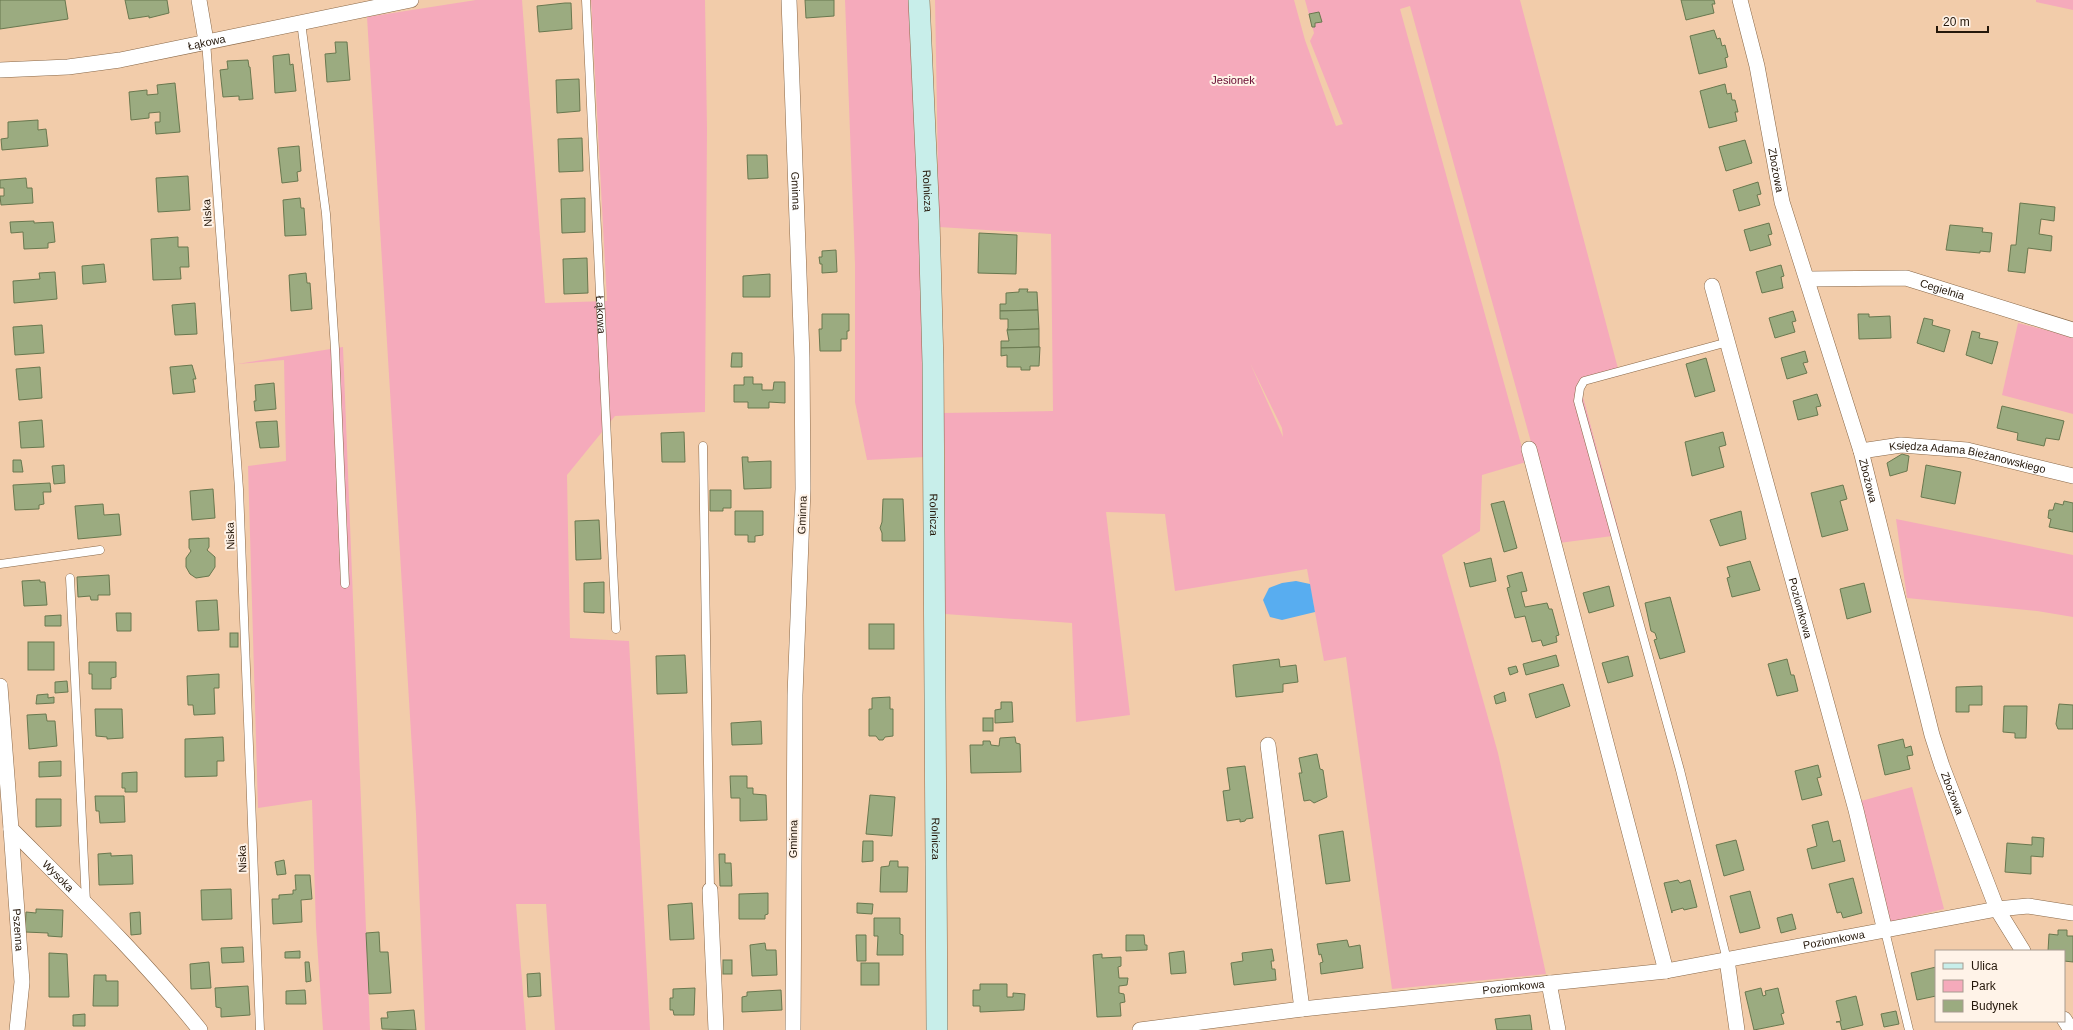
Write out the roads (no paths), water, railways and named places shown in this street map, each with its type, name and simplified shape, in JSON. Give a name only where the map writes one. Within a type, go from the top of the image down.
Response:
[{"type":"street","points":[[198,0],[206,41]]},
{"type":"street","name":"Łąkowa","points":[[0,70],[76,66],[120,60],[206,41],[411,0]]},
{"type":"street","name":"Gminna","points":[[789,0],[802,349],[803,481],[795,695],[793,1030]]},
{"type":"street","name":"Rolnicza","points":[[920,0],[933,363],[937,1030]]},
{"type":"street","name":"Zbożowa","points":[[1740,0],[1757,66],[1782,202],[1808,279],[1861,450],[1932,735],[1942,766],[1997,909],[2022,950]]},
{"type":"street","name":"Cegielnia","points":[[1808,279],[1906,278],[2073,330]]},
{"type":"street","name":"Poziomkowa","points":[[1712,286],[1856,810],[1885,931]]},
{"type":"street","name":"Księdza Adama Bieżanowskiego","points":[[1861,450],[1901,445],[1967,450],[2073,476]]},
{"type":"street","points":[[1529,449],[1666,971]]},
{"type":"street","points":[[0,686],[12,829]]},
{"type":"street","points":[[1268,745],[1302,1009]]},
{"type":"street","name":"Wysoka","points":[[12,829],[86,903],[181,1006],[200,1030]]},
{"type":"street","name":"Pszenna","points":[[12,829],[22,982],[17,1030]]},
{"type":"street","points":[[710,890],[716,1030]]},
{"type":"street","name":"Poziomkowa","points":[[1140,1030],[1302,1009],[1666,971],[1997,909],[2028,906],[2073,913]]},
{"type":"street","points":[[1727,960],[1737,1030]]},
{"type":"street","points":[[1549,983],[1558,1030]]},
{"type":"street","points":[[2065,1021],[2071,1030]]},
{"type":"lane","name":"Łąkowa","points":[[586,0],[616,629]]},
{"type":"lane","points":[[301,22],[326,214],[335,349],[345,584]]},
{"type":"lane","name":"Niska","points":[[206,41],[239,489],[260,1030]]},
{"type":"lane","points":[[1727,960],[1680,770],[1578,401],[1580,388],[1584,381],[1728,342]]},
{"type":"lane","points":[[703,446],[710,890]]},
{"type":"lane","points":[[0,564],[100,550]]},
{"type":"lane","points":[[70,578],[86,903]]},
{"type":"lane","points":[[1885,931],[1909,1030]]},
{"type":"water","points":[[1296,581],[1310,584],[1315,612],[1282,620],[1270,617],[1263,600],[1269,588],[1282,583]]},
{"type":"park label","name":"Jesionek","points":[[1233,80]]}]
